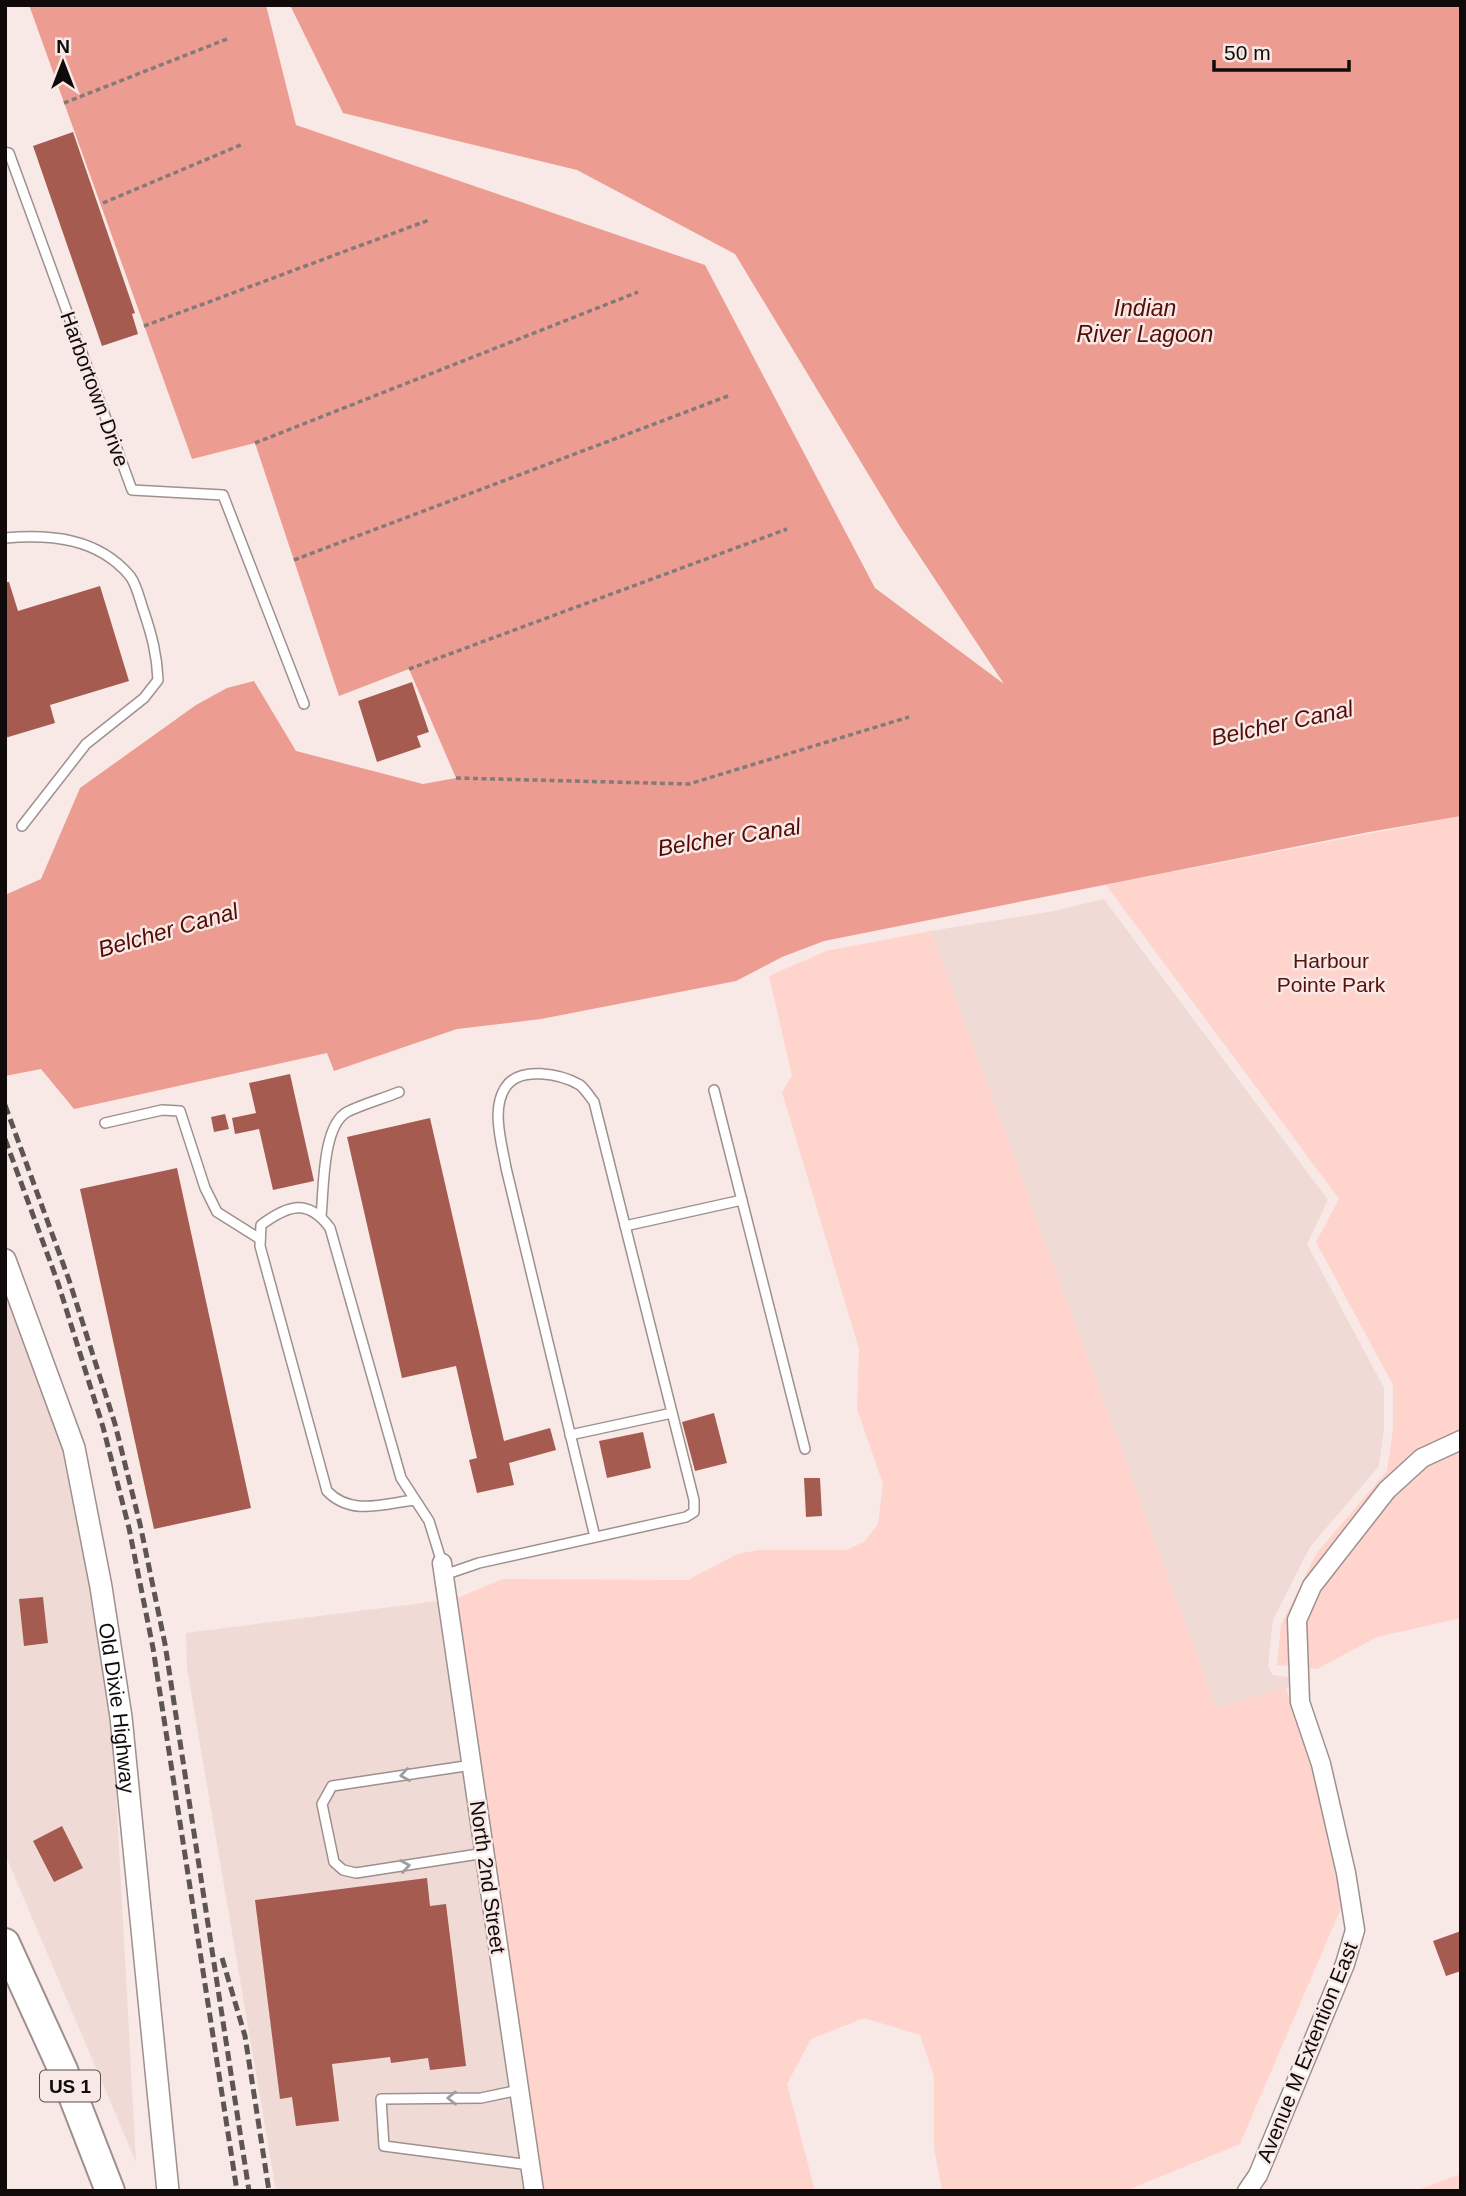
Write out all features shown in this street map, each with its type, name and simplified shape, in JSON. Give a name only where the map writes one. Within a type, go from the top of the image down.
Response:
[{"type":"main road","name":"US 1","points":[[5,1943],[58,2058],[110,2191]]},
{"type":"street","name":"Old Dixie Highway","points":[[5,1260],[74,1448],[101,1587],[121,1717],[167,2180],[160,2191]]},
{"type":"street","name":"Avenue M Extention East","points":[[1247,2191],[1258,2175],[1345,1964],[1355,1930],[1346,1873],[1321,1764],[1300,1702],[1297,1620],[1312,1587],[1387,1490],[1422,1458],[1461,1440]]},
{"type":"street","name":"North 2nd Street","points":[[443,1569],[534,2191]]},
{"type":"lane","name":"Harbortown Drive","points":[[5,152],[9,153],[132,490],[223,495],[304,704]]},
{"type":"lane","points":[[5,538],[37,535],[79,541],[107,556],[132,577],[157,649],[158,680],[144,698],[86,744],[22,826]]},
{"type":"lane","points":[[414,1500],[358,1508],[337,1502],[327,1491],[260,1239],[261,1225],[282,1210],[307,1207],[321,1216],[330,1228],[401,1478],[429,1521],[443,1569],[479,1563],[595,1537],[694,1513],[694,1500],[594,1102],[582,1086],[544,1073],[516,1077],[505,1087],[498,1124],[595,1537]]},
{"type":"lane","points":[[714,1090],[805,1449]]},
{"type":"lane","points":[[321,1216],[329,1142],[338,1121],[345,1113],[399,1092]]},
{"type":"lane","points":[[105,1124],[162,1110],[180,1111],[205,1188],[217,1212],[260,1239]]},
{"type":"lane","points":[[625,1226],[742,1200]]},
{"type":"lane","points":[[570,1435],[672,1413]]},
{"type":"lane","points":[[472,1765],[332,1786],[322,1804],[334,1862],[343,1870],[356,1873],[485,1853]]},
{"type":"lane","points":[[519,2090],[481,2098],[381,2099],[384,2146],[530,2165]]},
{"type":"path","points":[[64,103],[228,39]]},
{"type":"path","points":[[103,203],[243,145]]},
{"type":"path","points":[[144,326],[429,220]]},
{"type":"path","points":[[255,443],[638,292]]},
{"type":"path","points":[[294,560],[727,396]]},
{"type":"path","points":[[409,669],[788,529]]},
{"type":"path","points":[[456,778],[689,784],[909,717]]},
{"type":"shaded area","points":[[1104,899],[1328,1200],[1307,1244],[1384,1388],[1384,1428],[1379,1466],[1310,1547],[1273,1620],[1268,1667],[1273,1675],[1289,1677],[1289,1687],[1216,1707],[931,931],[1054,911]]},
{"type":"shaded area","points":[[5,1288],[65,1451],[92,1589],[112,1718],[136,2162],[5,1854]]},
{"type":"shaded area","points":[[438,1601],[524,2191],[276,2191],[187,1668],[186,1633]]},
{"type":"green space","name":"Harbour Pointe Park","points":[[1461,816],[1461,1618],[1377,1637],[1317,1669],[1277,1665],[1281,1625],[1316,1554],[1387,1471],[1393,1429],[1393,1385],[1316,1242],[1339,1199],[1106,885]]},
{"type":"green space","points":[[931,931],[1216,1707],[1286,1688],[1312,1767],[1342,1906],[1240,2144],[1125,2191],[942,2191],[934,2147],[934,2076],[920,2035],[864,2018],[811,2039],[787,2084],[815,2191],[543,2191],[457,1598],[503,1579],[688,1580],[737,1554],[759,1550],[847,1550],[865,1541],[878,1524],[883,1484],[857,1409],[859,1349],[782,1092],[792,1076],[769,976],[826,951]]},
{"type":"green space","points":[[1461,2174],[1461,2191],[1415,2191]]},
{"type":"water","name":"Indian River Lagoon","points":[[29,5],[266,5],[296,125],[705,265],[875,588],[1004,684],[899,525],[735,254],[577,170],[343,113],[290,5],[1461,5],[1461,816],[824,941],[782,957],[736,981],[541,1019],[457,1029],[334,1071],[327,1053],[74,1109],[41,1069],[5,1076],[5,895],[41,879],[80,788],[196,705],[227,688],[254,681],[296,751],[423,784],[456,778],[409,669],[339,696],[255,443],[192,459]]},
{"type":"building","points":[[73,132],[135,313],[132,314],[138,334],[102,346],[33,146]]},
{"type":"building","points":[[5,582],[9,582],[18,611],[100,586],[129,681],[50,705],[55,723],[5,738]]},
{"type":"building","points":[[412,682],[429,732],[417,736],[421,747],[377,762],[358,701]]},
{"type":"building","points":[[290,1074],[314,1181],[273,1190],[259,1129],[235,1134],[232,1118],[256,1113],[249,1083]]},
{"type":"building","points":[[225,1114],[229,1129],[214,1132],[211,1117]]},
{"type":"building","points":[[430,1118],[504,1441],[550,1428],[556,1450],[509,1463],[514,1485],[477,1493],[469,1460],[477,1458],[456,1366],[402,1378],[347,1137]]},
{"type":"building","points":[[177,1168],[251,1508],[154,1529],[80,1189]]},
{"type":"building","points":[[714,1413],[727,1463],[695,1471],[682,1422]]},
{"type":"building","points":[[643,1432],[651,1468],[607,1478],[599,1441]]},
{"type":"building","points":[[804,1478],[820,1478],[822,1516],[806,1517]]},
{"type":"building","points":[[43,1597],[48,1643],[24,1646],[19,1599]]},
{"type":"building","points":[[62,1826],[83,1868],[54,1882],[33,1841]]},
{"type":"building","points":[[427,1878],[430,1906],[446,1904],[466,2066],[430,2070],[428,2058],[391,2063],[390,2057],[332,2064],[339,2121],[296,2126],[292,2097],[280,2099],[255,1900]]},
{"type":"building","points":[[1461,1931],[1461,1971],[1446,1976],[1433,1941]]},
{"type":"railway","points":[[5,1105],[69,1280],[115,1424],[140,1524],[165,1644],[249,2191]]},
{"type":"railway","points":[[5,1139],[58,1283],[103,1427],[129,1528],[153,1648],[237,2191]]},
{"type":"railway","points":[[222,1958],[245,2036],[269,2191]]},
{"type":"water label","name":"Belcher Canal","points":[[1282,723]]},
{"type":"water label","name":"Belcher Canal","points":[[729,837]]},
{"type":"water label","name":"Belcher Canal","points":[[168,930]]}]
